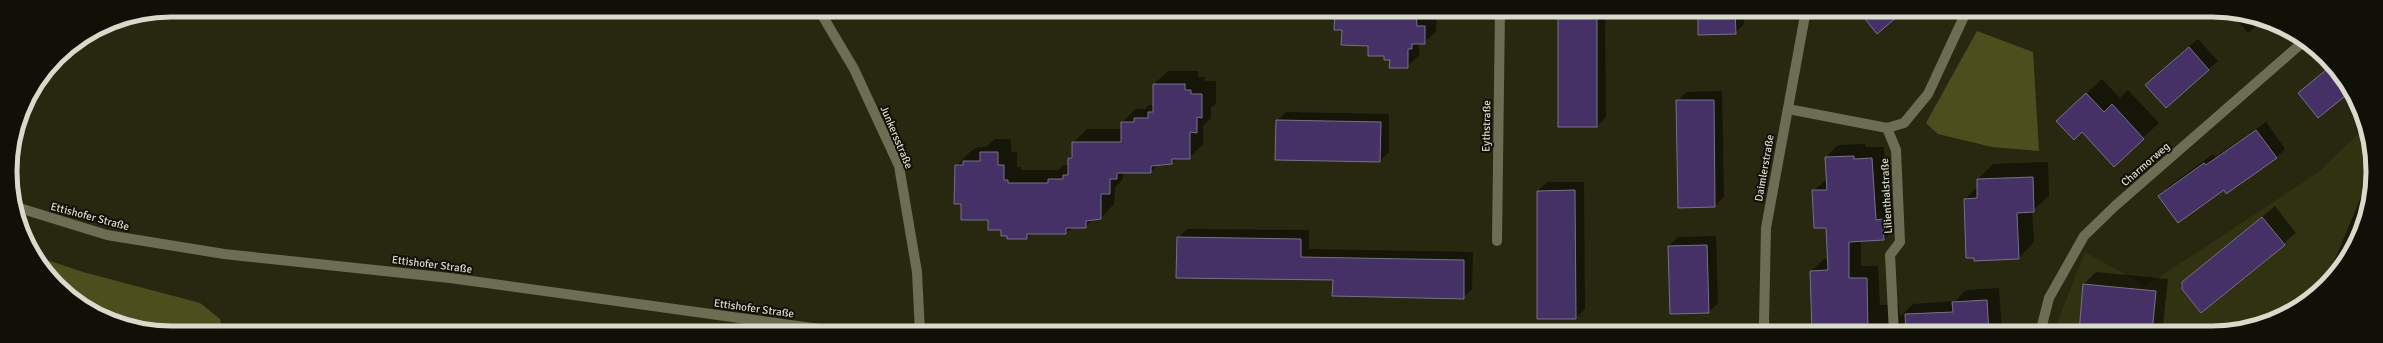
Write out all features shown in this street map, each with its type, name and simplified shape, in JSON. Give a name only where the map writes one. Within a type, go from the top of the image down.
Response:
[{"type":"street","name":"Junkersstraße","points":[[822,17],[854,69],[899,166],[917,272],[920,326]]},
{"type":"street","name":"Eythstraße","points":[[1497,242],[1500,17]]},
{"type":"street","name":"Daimlerstraße","points":[[1765,326],[1766,228],[1780,145],[1805,17]]},
{"type":"street","points":[[1788,109],[1887,128],[1904,124],[1928,94],[1964,17]]},
{"type":"street","name":"Charmorweg","points":[[2042,326],[2049,298],[2084,236],[2115,206],[2300,45]]},
{"type":"street","name":"Lilienthalstraße","points":[[1887,128],[1896,150],[1900,242],[1890,254],[1894,326]]},
{"type":"street","name":"Ettishofer Straße","points":[[21,209],[107,235],[224,254],[450,278],[797,326]]},
{"type":"shaded area","points":[[1977,31],[2033,52],[2039,151],[1992,147],[1938,134],[1926,123]]},
{"type":"shaded area","points":[[2361,131],[2365,151],[2366,182],[2361,211],[2354,231],[2340,257],[2321,281],[2306,294],[2289,305],[2261,318],[2222,326],[2056,326],[2085,252],[2146,286],[2320,171]]},
{"type":"shaded area","points":[[44,259],[83,272],[200,303],[220,319],[222,326],[161,326],[122,318],[103,310],[77,294],[62,281]]},
{"type":"building","points":[[1335,17],[1416,17],[1417,26],[1425,26],[1425,44],[1412,44],[1412,49],[1408,49],[1408,68],[1389,68],[1390,60],[1384,60],[1384,56],[1368,56],[1368,46],[1341,45],[1342,30],[1334,30]]},
{"type":"building","points":[[1558,17],[1597,17],[1597,127],[1558,127]]},
{"type":"building","points":[[1698,17],[1735,17],[1736,34],[1698,35]]},
{"type":"building","points":[[1864,17],[1897,17],[1877,34]]},
{"type":"building","points":[[2189,47],[2209,70],[2166,108],[2145,85]]},
{"type":"building","points":[[2327,69],[2346,96],[2318,118],[2298,93]]},
{"type":"building","points":[[1153,84],[1185,84],[1185,90],[1191,90],[1191,94],[1202,94],[1202,118],[1197,117],[1197,133],[1190,132],[1190,159],[1172,159],[1172,164],[1151,166],[1151,173],[1117,173],[1117,179],[1110,179],[1110,194],[1101,194],[1101,219],[1086,221],[1086,228],[1066,228],[1066,234],[1027,234],[1027,239],[1007,239],[1007,236],[1001,236],[1001,230],[988,230],[988,220],[961,220],[961,204],[954,204],[955,165],[963,165],[963,161],[980,161],[980,152],[998,152],[998,165],[1004,165],[1004,180],[1008,180],[1008,183],[1048,183],[1048,179],[1063,179],[1063,175],[1068,175],[1068,158],[1072,158],[1072,142],[1121,142],[1121,122],[1134,122],[1134,118],[1148,118],[1148,112],[1153,112]]},
{"type":"building","points":[[2086,93],[2104,112],[2112,104],[2144,139],[2114,167],[2082,132],[2074,140],[2056,121]]},
{"type":"building","points":[[1676,100],[1714,100],[1715,207],[1678,208]]},
{"type":"building","points":[[1276,120],[1381,122],[1380,162],[1275,160]]},
{"type":"building","points":[[2256,130],[2277,158],[2226,194],[2224,190],[2178,223],[2158,196],[2204,163],[2206,165]]},
{"type":"building","points":[[1854,156],[1854,159],[1872,158],[1876,220],[1883,219],[1884,240],[1849,242],[1849,278],[1867,278],[1868,326],[1812,326],[1810,271],[1828,270],[1826,228],[1814,228],[1812,190],[1827,190],[1825,157]]},
{"type":"building","points":[[2033,177],[2034,212],[2017,213],[2019,259],[1974,261],[1974,258],[1966,258],[1964,199],[1977,198],[1977,179]]},
{"type":"building","points":[[1575,190],[1576,319],[1537,319],[1537,191]]},
{"type":"building","points":[[2262,217],[2285,245],[2201,313],[2182,289],[2182,282]]},
{"type":"building","points":[[1177,237],[1301,239],[1301,257],[1464,260],[1464,299],[1332,296],[1333,280],[1176,278]]},
{"type":"building","points":[[1707,245],[1709,313],[1670,314],[1668,246]]},
{"type":"building","points":[[2083,284],[2156,291],[2153,326],[2080,326]]},
{"type":"building","points":[[1987,300],[1989,326],[1906,326],[1905,314],[1953,312],[1952,302]]}]
